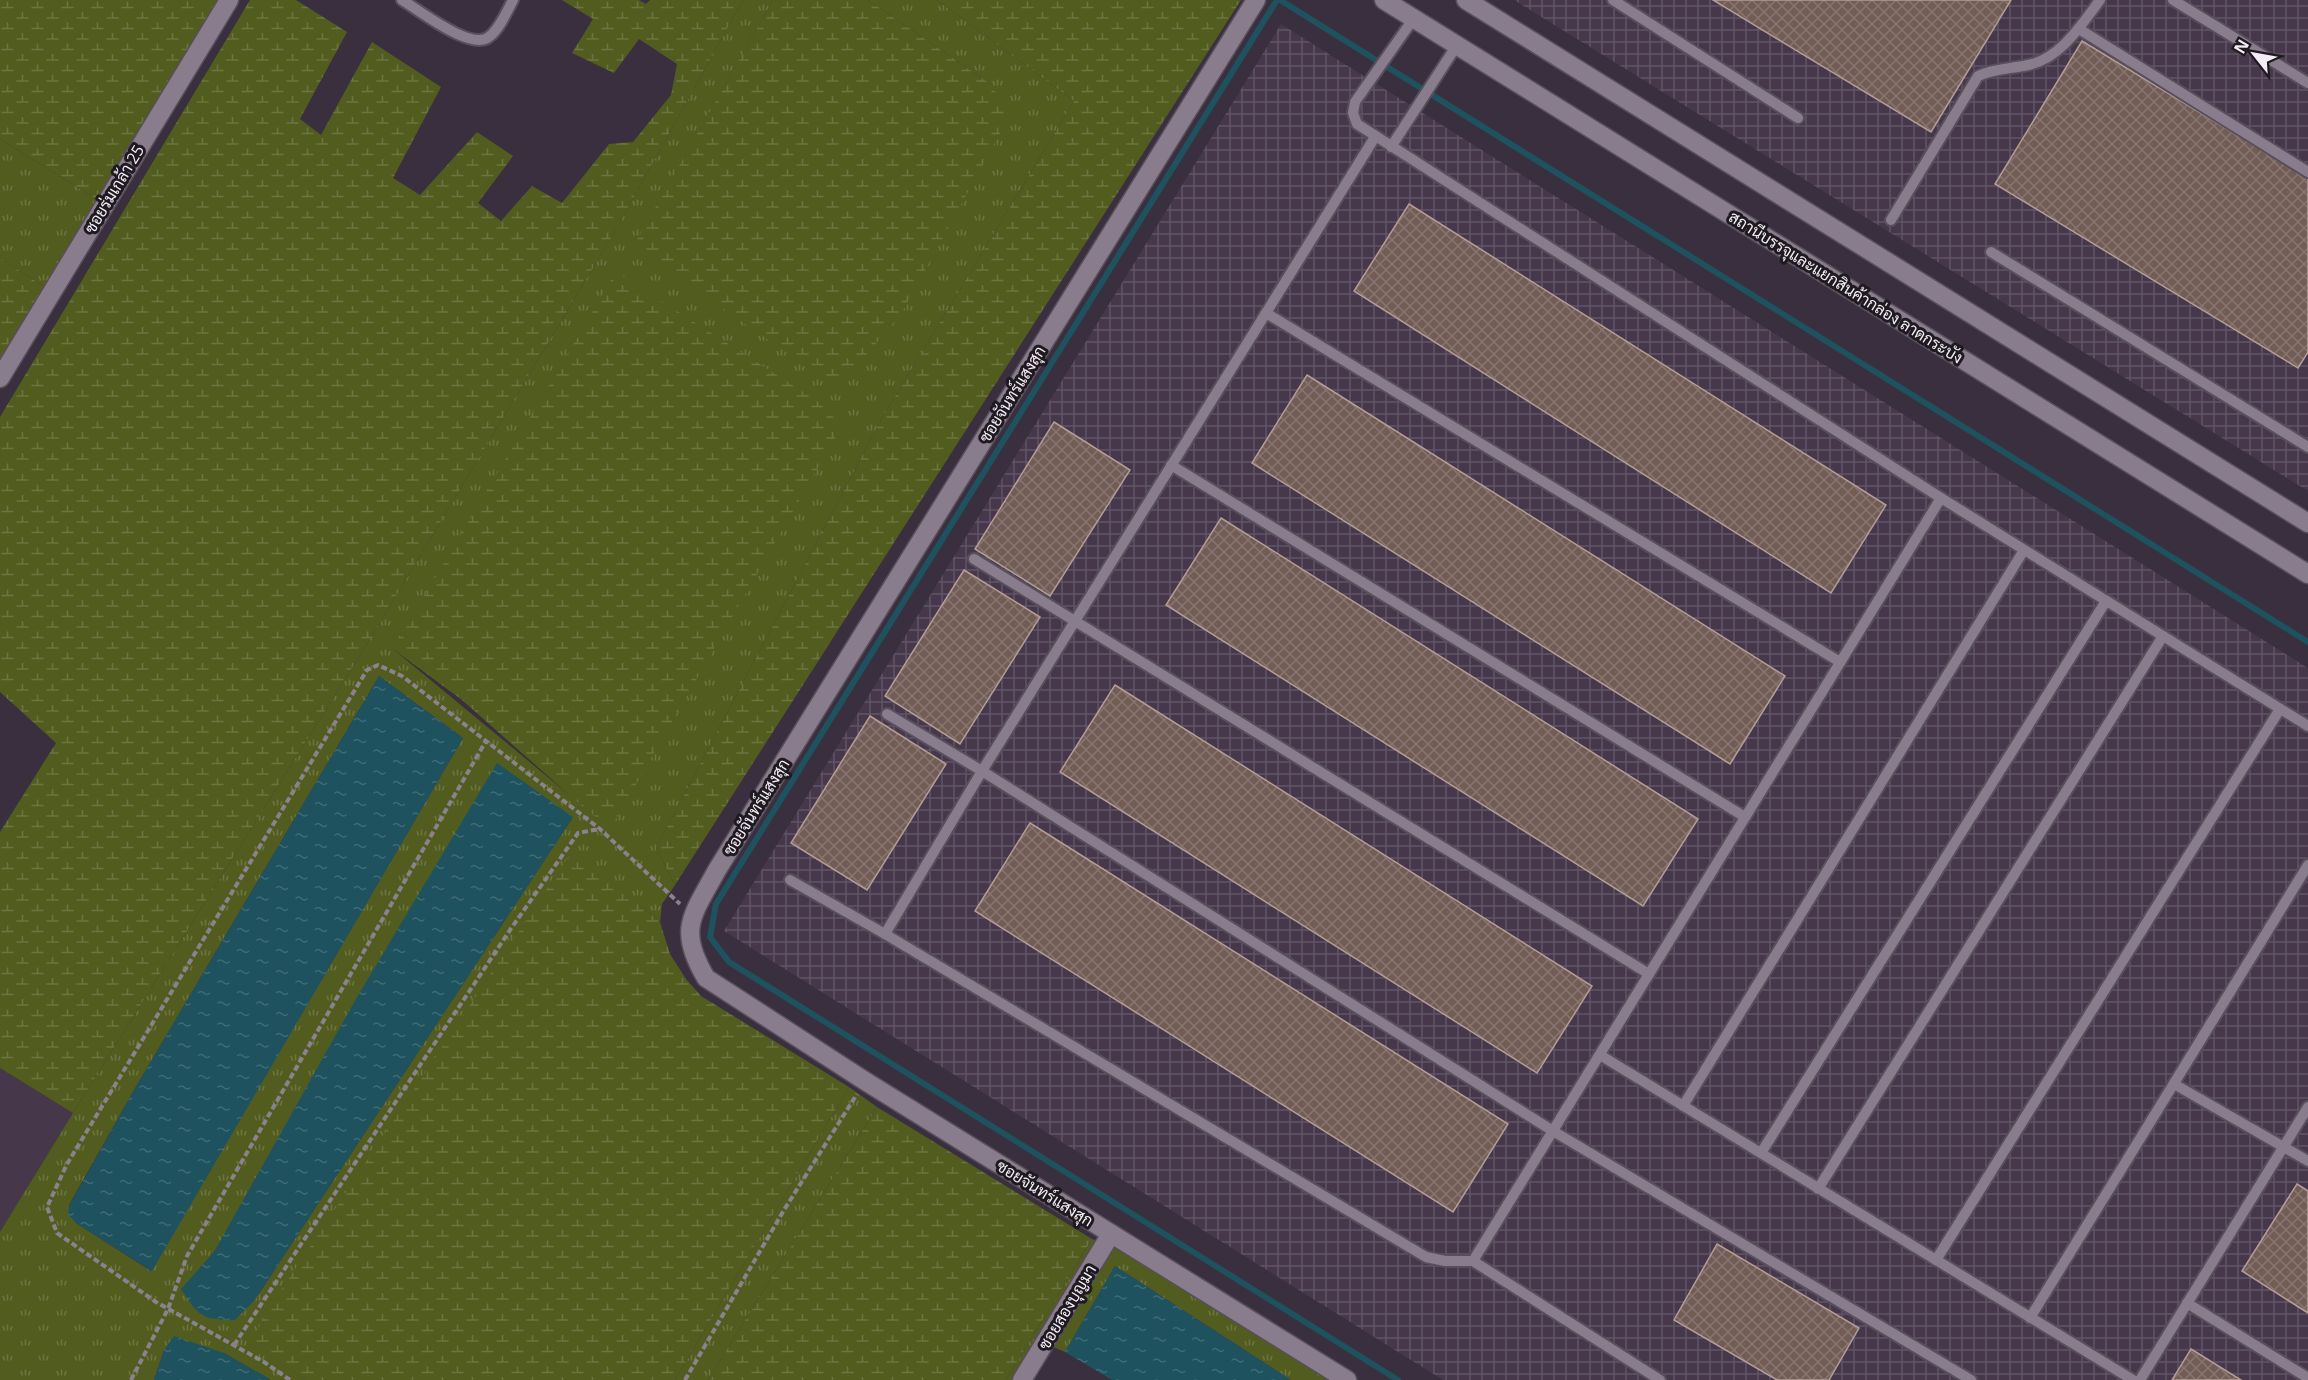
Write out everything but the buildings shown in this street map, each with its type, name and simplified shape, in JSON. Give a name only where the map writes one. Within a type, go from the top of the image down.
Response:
[{"type":"street","name":"ซอยร่มเกล้า 25","points":[[0,378],[229,0]]},
{"type":"street","name":"ซอยจันทร์แสงสุก","points":[[1256,0],[717,870],[692,917],[690,933],[694,958],[706,978],[865,1081],[1347,1380]]},
{"type":"street","name":"สถานีบรรจุและแยกสินค้ากล่อง ลาดกระบัง","points":[[1384,0],[2306,569]]},
{"type":"street","points":[[1466,0],[2308,523]]},
{"type":"street","name":"ซอยสองบุญมา","points":[[1022,1380],[1111,1234]]},
{"type":"lane","points":[[402,0],[458,35],[480,41],[490,37],[513,0]]},
{"type":"lane","points":[[1614,0],[1798,118]]},
{"type":"lane","points":[[1891,220],[1978,76],[1990,70],[2029,65],[2054,53],[2079,29],[2100,0]]},
{"type":"lane","points":[[2172,0],[2308,83]]},
{"type":"lane","points":[[1414,18],[1355,102],[1353,113],[1357,124],[1941,498],[2308,726]]},
{"type":"lane","points":[[2079,29],[2308,172]]},
{"type":"lane","points":[[1391,147],[1457,45]]},
{"type":"lane","points":[[885,934],[982,771],[1375,137]]},
{"type":"lane","points":[[1991,252],[2308,447]]},
{"type":"lane","points":[[1266,313],[1840,662]]},
{"type":"lane","points":[[1171,465],[1745,817]]},
{"type":"lane","points":[[1473,1261],[1941,498]]},
{"type":"lane","points":[[1683,1106],[2024,550]]},
{"type":"lane","points":[[974,559],[1649,974]]},
{"type":"lane","points":[[1761,1153],[2106,601]]},
{"type":"lane","points":[[1818,1189],[2163,636]]},
{"type":"lane","points":[[1936,1260],[2280,708]]},
{"type":"lane","points":[[887,714],[982,771],[1553,1131],[1971,1380]]},
{"type":"lane","points":[[2030,1318],[2308,865]]},
{"type":"lane","points":[[790,879],[1426,1257],[1445,1261],[1473,1261],[1660,1380]]},
{"type":"lane","points":[[1600,1055],[2133,1380]]},
{"type":"lane","points":[[2174,1084],[2308,1161]]},
{"type":"lane","points":[[2140,1380],[2308,1107]]},
{"type":"lane","points":[[2187,1303],[2308,1378]]},
{"type":"path","points":[[290,1380],[264,1362],[168,1309],[57,1233],[47,1207],[67,1164],[367,670],[378,665],[402,676],[600,829],[692,917]]},
{"type":"path","points":[[131,1380],[168,1309],[187,1256],[486,741]]},
{"type":"path","points":[[234,1345],[510,930],[578,833],[600,829]]},
{"type":"path","points":[[685,1380],[784,1210],[865,1081]]},
{"type":"shaded area","points":[[1514,0],[2308,0],[2308,491]]},
{"type":"shaded area","points":[[1281,24],[2308,668],[2308,1380],[1443,1380],[724,931]]},
{"type":"shaded area","points":[[0,1068],[73,1113],[0,1232]]},
{"type":"green space","points":[[0,0],[223,0],[98,200],[0,139]]},
{"type":"green space","points":[[250,0],[296,0],[347,32],[300,119],[321,135],[372,42],[441,87],[393,178],[420,195],[477,132],[513,156],[478,203],[501,221],[532,186],[562,203],[609,144],[633,142],[671,95],[677,64],[639,39],[614,73],[572,53],[593,19],[562,0],[639,0],[646,4],[650,0],[743,0],[614,233],[372,636],[73,1113],[0,1068],[0,832],[56,743],[0,692],[0,417]]},
{"type":"green space","points":[[743,0],[773,0],[634,247],[992,85],[868,0],[937,0],[1074,101],[882,418],[656,848],[675,885],[662,904],[660,922],[574,849],[254,1345],[306,1380],[271,1380],[224,1353],[164,1350],[154,1380],[0,1380],[0,1232],[372,636],[614,233]],"holes":[[[816,400],[601,821],[393,649]],[[379,676],[463,738],[151,1271],[76,1223],[69,1205],[134,1090]],[[573,817],[254,1301],[182,1289]]]},
{"type":"green space","points":[[773,0],[868,0],[992,85],[1008,119],[901,314],[848,376],[830,382],[633,247]]},
{"type":"green space","points":[[937,0],[1241,0],[675,885],[656,848],[882,418],[1074,101]]},
{"type":"green space","points":[[0,139],[98,200],[45,287],[0,258]]},
{"type":"green space","points":[[0,258],[45,287],[0,365]]},
{"type":"green space","points":[[616,272],[816,400],[842,426],[616,819],[601,821],[462,700],[393,649]]},
{"type":"green space","points":[[574,848],[660,922],[670,954],[686,979],[701,996],[849,1087],[675,1380],[306,1380],[253,1345],[262,1319]]},
{"type":"green space","points":[[849,1087],[877,1107],[708,1380],[675,1380]]},
{"type":"green space","points":[[877,1107],[1092,1239],[1006,1380],[708,1380]]},
{"type":"green space","points":[[1092,1239],[1117,1249],[1329,1380],[1291,1380],[1115,1266],[1065,1352],[1051,1346],[1031,1380],[1006,1380]]},
{"type":"water","points":[[379,676],[463,738],[152,1271],[76,1223],[68,1214],[69,1206],[134,1090]]},
{"type":"water","points":[[497,763],[573,817],[254,1301],[235,1320],[215,1319],[202,1315],[181,1289],[214,1252],[357,997]]},
{"type":"water","points":[[1115,1266],[1291,1380],[1112,1380],[1065,1352]]},
{"type":"water","points":[[174,1336],[224,1353],[271,1380],[154,1380],[164,1350]]},
{"type":"waterway","points":[[1277,0],[716,904],[710,937],[729,962],[1398,1380]]},
{"type":"waterway","points":[[1280,0],[2308,642]]}]
